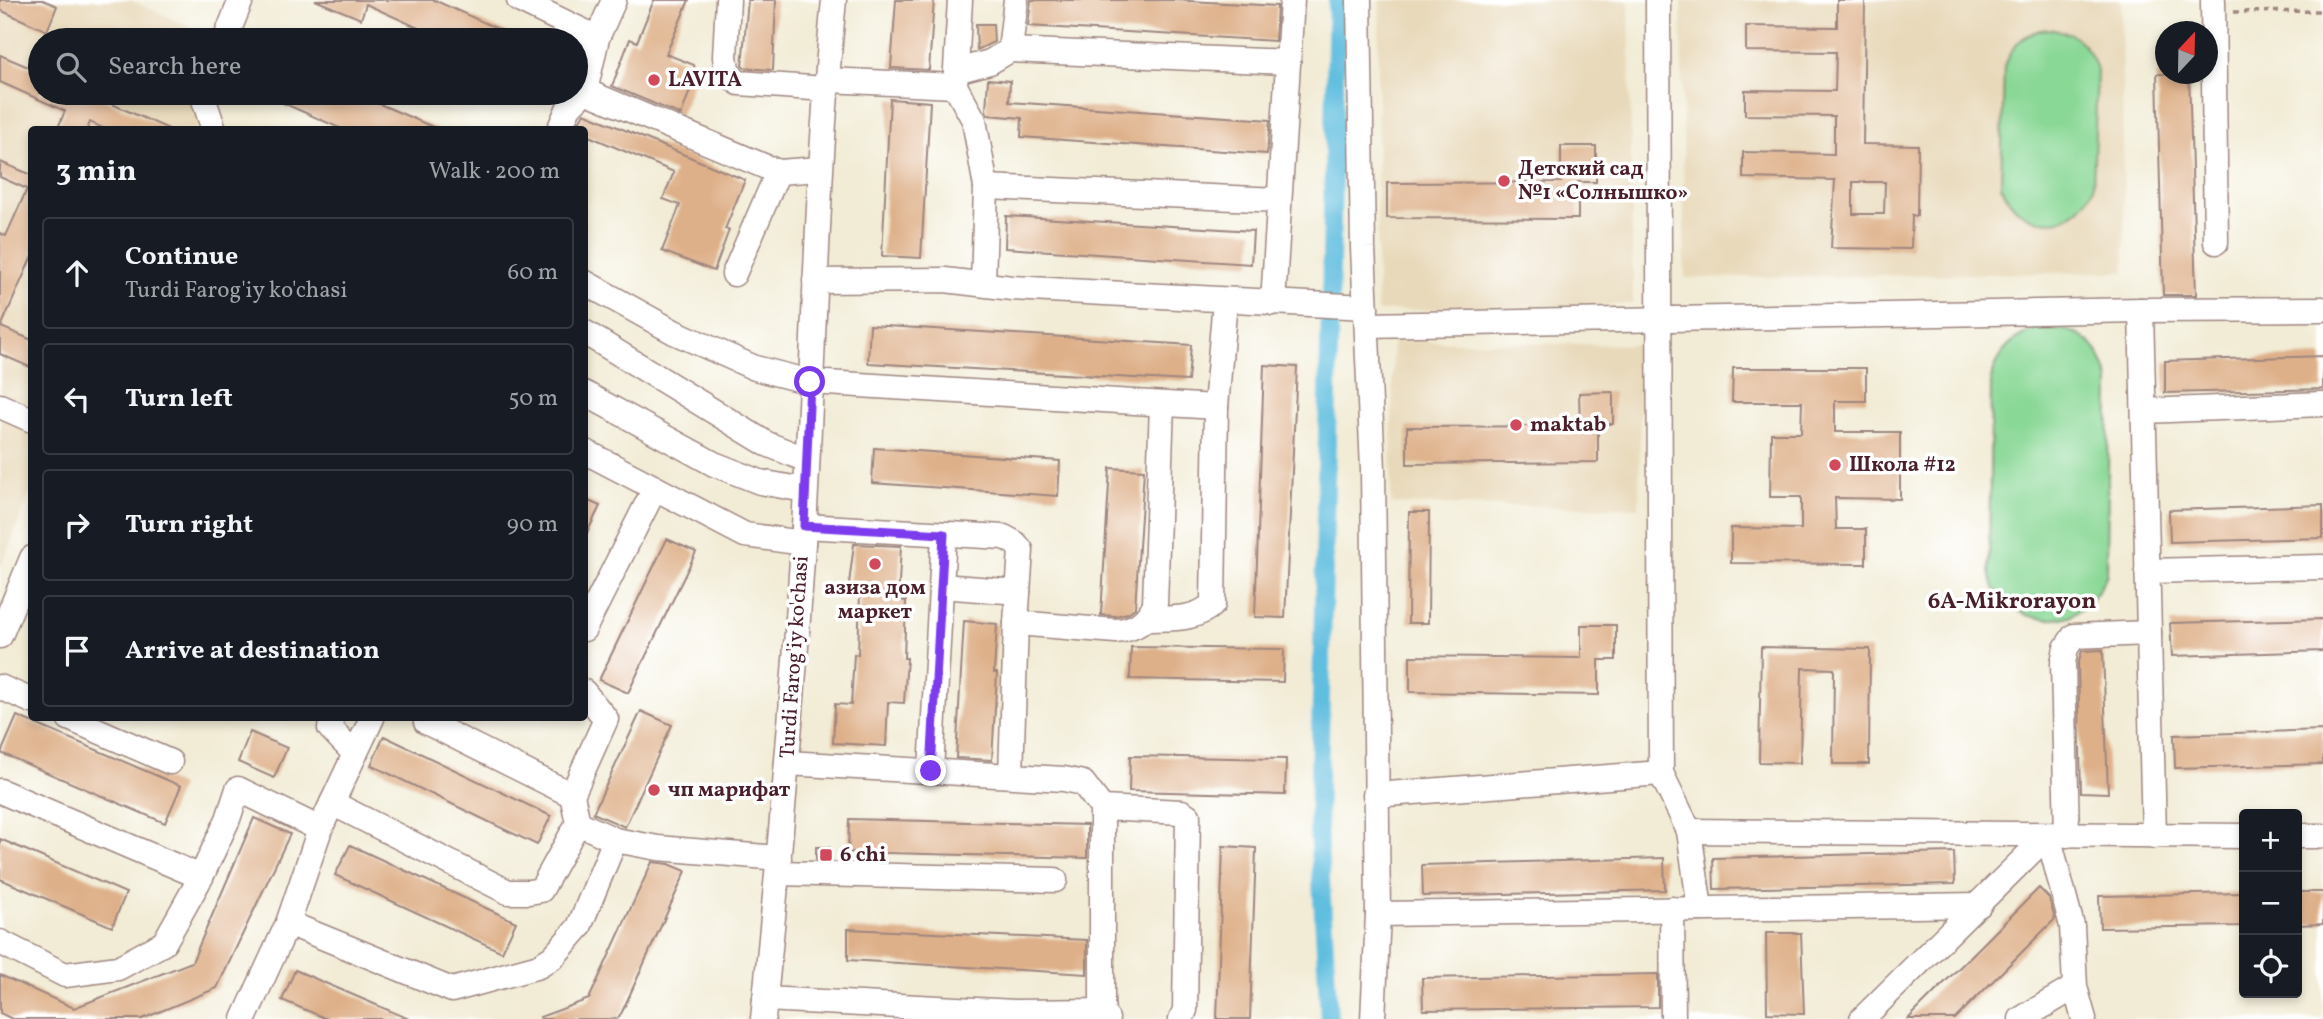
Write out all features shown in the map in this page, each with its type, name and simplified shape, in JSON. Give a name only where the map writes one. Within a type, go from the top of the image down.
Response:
[{"type":"street","points":[[230,28],[240,0]]},
{"type":"street","points":[[519,0],[576,28]]},
{"type":"street","points":[[588,78],[597,38],[614,0]]},
{"type":"street","points":[[728,0],[725,57],[728,74],[739,83],[827,85],[956,79],[1010,50],[1289,62]]},
{"type":"street","name":"Turdi Farog'iy ko'chasi","points":[[764,1009],[779,865],[804,534],[820,169],[834,0]]},
{"type":"street","points":[[960,0],[956,79],[974,120],[986,187],[983,284]]},
{"type":"street","points":[[1010,50],[1016,0]]},
{"type":"street","points":[[1284,303],[1279,200],[1292,0]]},
{"type":"street","points":[[1359,0],[1366,316],[1373,469],[1378,914],[1373,1019]]},
{"type":"street","points":[[1658,0],[1661,773],[1689,831],[1700,909]]},
{"type":"street","points":[[2213,6],[2216,242]]},
{"type":"street","points":[[588,34],[597,38]]},
{"type":"street","points":[[588,92],[778,172],[820,169]]},
{"type":"street","points":[[206,105],[213,126]]},
{"type":"street","points":[[561,126],[571,105]]},
{"type":"street","points":[[734,275],[778,172]]},
{"type":"street","points":[[986,187],[1279,200]]},
{"type":"street","points":[[815,281],[946,280],[1012,288],[1284,303],[1366,316],[1661,318],[2323,309]]},
{"type":"street","points":[[588,284],[674,332],[755,368],[810,382],[1216,407]]},
{"type":"street","points":[[1147,619],[1188,618],[1204,612],[1213,604],[1216,407],[1224,300]]},
{"type":"street","points":[[2141,310],[2154,836]]},
{"type":"street","points":[[588,334],[767,444],[807,460]]},
{"type":"street","points":[[588,395],[714,464],[760,482],[806,490]]},
{"type":"street","points":[[1016,623],[1116,631],[1132,630],[1147,619],[1155,604],[1161,404]]},
{"type":"street","points":[[2144,411],[2323,404]]},
{"type":"street","points":[[0,406],[28,418]]},
{"type":"street","points":[[588,454],[745,535],[944,534],[1004,537],[1015,543],[1021,550],[1011,775]]},
{"type":"street","points":[[588,621],[655,488]]},
{"type":"street","points":[[931,771],[944,534]]},
{"type":"street","points":[[2147,570],[2323,567]]},
{"type":"street","points":[[0,636],[28,574]]},
{"type":"street","points":[[941,586],[1018,592]]},
{"type":"street","points":[[2084,1019],[2075,987],[2071,926],[2057,835],[2063,663],[2066,648],[2074,636],[2149,634]]},
{"type":"street","points":[[0,687],[28,699]]},
{"type":"street","points":[[332,803],[508,891],[541,890],[578,823],[572,795],[606,719],[588,697]]},
{"type":"street","points":[[76,721],[170,762]]},
{"type":"street","points":[[331,721],[330,728],[355,754]]},
{"type":"street","points":[[244,1019],[288,923],[320,829],[371,721]]},
{"type":"street","points":[[428,721],[572,795]]},
{"type":"street","points":[[764,1009],[1104,1012],[1102,808],[1083,783],[1011,775],[786,763]]},
{"type":"street","points":[[1375,795],[1661,773]]},
{"type":"street","points":[[0,942],[65,975],[118,968],[164,943],[201,877],[228,819],[238,789],[320,829]]},
{"type":"street","points":[[0,791],[201,877]]},
{"type":"street","points":[[1102,808],[1182,812],[1188,816],[1185,1010],[1181,1019]]},
{"type":"street","points":[[578,823],[615,840],[779,865],[1055,880]]},
{"type":"street","points":[[1689,831],[2239,836]]},
{"type":"street","points":[[1862,1019],[1979,905],[2057,835]]},
{"type":"street","points":[[2302,836],[2323,836]]},
{"type":"street","points":[[288,923],[452,990],[539,966],[552,957],[579,927],[615,840]]},
{"type":"street","points":[[1378,914],[1979,905]]},
{"type":"street","points":[[1672,909],[1673,1019]]},
{"type":"street","points":[[2021,1019],[2075,987]]},
{"type":"path","points":[[2213,6],[2323,11]]},
{"type":"shaded area","points":[[0,0],[130,0],[194,28],[28,28],[28,105],[207,105],[197,126],[28,126],[28,413],[0,399]]},
{"type":"shaded area","name":"Детский сад №1 «Солнышко»","points":[[1380,0],[1629,0],[1633,304],[1377,311]]},
{"type":"shaded area","points":[[1681,0],[2121,0],[2125,272],[1685,278]]},
{"type":"shaded area","name":"maktab","points":[[1393,341],[1641,345],[1639,508],[1391,504]]},
{"type":"shaded area","points":[[0,415],[28,428],[28,499],[0,569]]},
{"type":"green space","points":[[2044,29],[2063,31],[2078,39],[2094,60],[2097,70],[2093,189],[2072,214],[2046,222],[2021,212],[2001,186],[2004,67],[2018,42]]},
{"type":"green space","points":[[2041,327],[2067,331],[2087,340],[2100,357],[2109,381],[2107,574],[2086,606],[2075,613],[2051,619],[2027,615],[2005,602],[1993,585],[1989,572],[1991,379],[1998,360],[2008,346],[2022,335]]},
{"type":"building","points":[[0,0],[43,0],[57,6],[48,28],[40,28],[0,10]]},
{"type":"building","points":[[315,0],[434,0],[496,28],[419,28],[366,4],[361,19]]},
{"type":"building","name":"LAVITA","points":[[654,0],[689,0],[666,54],[694,65],[696,74],[681,115],[612,86],[630,39],[637,42]]},
{"type":"building","points":[[748,0],[776,0],[773,70],[742,66]]},
{"type":"building","points":[[896,0],[934,0],[929,70],[891,68]]},
{"type":"building","points":[[1031,0],[1173,0],[1277,6],[1275,41],[1028,26]]},
{"type":"building","points":[[1837,0],[1865,0],[1863,144],[1918,145],[1917,216],[1912,215],[1911,249],[1831,248],[1835,180],[1743,178],[1743,152],[1834,154],[1834,116],[1745,115],[1745,90],[1835,91],[1836,52],[1746,51],[1746,26],[1837,27]],"holes":[[[1853,182],[1885,182],[1884,214],[1853,214]]]},
{"type":"building","points":[[976,24],[993,24],[994,42],[977,50]]},
{"type":"building","points":[[0,55],[28,67],[28,94],[0,82]]},
{"type":"building","points":[[988,79],[1010,81],[1009,102],[1270,120],[1267,154],[1021,137],[1022,118],[988,115]]},
{"type":"building","points":[[2157,84],[2189,84],[2196,295],[2163,295]]},
{"type":"building","points":[[890,99],[930,102],[921,258],[882,256]]},
{"type":"building","points":[[52,105],[114,105],[162,126],[98,126],[90,122],[88,126],[59,126],[65,111]]},
{"type":"building","points":[[288,105],[382,105],[431,126],[335,126]]},
{"type":"building","points":[[584,113],[745,180],[725,229],[729,230],[714,271],[662,251],[680,205],[663,199],[674,172],[588,136],[588,126],[577,126]]},
{"type":"building","points":[[1561,146],[1596,146],[1596,182],[1578,182],[1578,219],[1387,218],[1387,183],[1561,182]]},
{"type":"building","points":[[0,162],[28,173],[28,265],[1,327],[28,338],[28,366],[0,354],[0,233],[6,236],[27,189],[0,177]]},
{"type":"building","points":[[1006,216],[1253,231],[1251,264],[1005,248]]},
{"type":"building","points":[[870,325],[1191,345],[1188,381],[868,363]]},
{"type":"building","points":[[2323,356],[2323,389],[2165,393],[2165,361]]},
{"type":"building","points":[[1264,365],[1297,367],[1285,618],[1255,617]]},
{"type":"building","name":"Школа #12","points":[[1733,368],[1866,368],[1866,401],[1835,401],[1835,432],[1900,432],[1900,499],[1835,498],[1836,529],[1866,529],[1866,564],[1731,563],[1731,528],[1801,529],[1801,497],[1770,497],[1771,433],[1801,433],[1802,402],[1732,402]]},
{"type":"building","points":[[1613,392],[1613,424],[1598,424],[1598,462],[1407,464],[1407,427],[1580,426],[1579,393]]},
{"type":"building","points":[[874,448],[1060,461],[1058,496],[872,483]]},
{"type":"building","points":[[1110,468],[1144,470],[1135,608],[1116,616],[1101,615]]},
{"type":"building","points":[[588,501],[600,506],[588,531]]},
{"type":"building","points":[[2323,505],[2323,538],[2170,542],[2169,510]]},
{"type":"building","points":[[1409,512],[1429,512],[1428,623],[1408,623]]},
{"type":"building","points":[[667,539],[696,552],[628,693],[599,680]]},
{"type":"building","points":[[854,544],[901,546],[898,600],[906,601],[904,658],[907,658],[904,703],[888,702],[886,746],[833,743],[835,704],[851,705],[854,654],[858,655],[860,592],[848,592]]},
{"type":"building","points":[[2323,619],[2323,651],[2172,656],[2170,623]]},
{"type":"building","points":[[964,621],[997,624],[992,760],[956,758]]},
{"type":"building","points":[[1581,625],[1616,625],[1616,660],[1599,660],[1599,695],[1410,692],[1410,656],[1581,658]]},
{"type":"building","points":[[1131,647],[1284,649],[1283,682],[1130,679]]},
{"type":"building","points":[[1761,647],[1870,649],[1869,764],[1833,764],[1834,669],[1802,668],[1800,763],[1759,762]]},
{"type":"building","points":[[2103,650],[2108,793],[2081,792],[2078,664],[2082,651]]},
{"type":"building","points":[[641,711],[672,725],[625,827],[593,813]]},
{"type":"building","points":[[17,716],[181,786],[165,823],[1,753]]},
{"type":"building","points":[[2323,730],[2323,764],[2175,768],[2174,735]]},
{"type":"building","points":[[250,732],[287,748],[274,778],[238,762]]},
{"type":"building","points":[[384,736],[551,816],[537,845],[371,765]]},
{"type":"building","points":[[1130,756],[1286,759],[1285,795],[1129,791]]},
{"type":"building","points":[[254,818],[290,834],[217,988],[142,1019],[12,1019],[0,1013],[0,975],[74,1008],[192,962]]},
{"type":"building","points":[[849,819],[1087,825],[1087,858],[848,852]]},
{"type":"building","points":[[0,839],[126,893],[112,927],[0,879]]},
{"type":"building","points":[[350,845],[516,922],[502,952],[335,875]]},
{"type":"building","points":[[1223,846],[1256,848],[1250,1019],[1217,1019]]},
{"type":"building","points":[[816,847],[829,847],[829,859],[816,859]]},
{"type":"building","points":[[1954,852],[1955,884],[1714,889],[1713,858]]},
{"type":"building","points":[[1664,858],[1665,890],[1423,896],[1422,865]]},
{"type":"building","points":[[652,862],[669,864],[686,871],[622,1012],[617,1019],[541,1019],[540,1017],[589,999]]},
{"type":"building","points":[[2039,888],[2049,898],[2055,919],[1955,1019],[1908,1019]]},
{"type":"building","points":[[2302,892],[2323,892],[2323,924],[2302,925]]},
{"type":"building","points":[[2239,893],[2239,926],[2100,928],[2099,896]]},
{"type":"building","points":[[848,929],[1087,940],[1087,974],[848,960]]},
{"type":"building","points":[[1766,933],[1801,933],[1804,1014],[1767,1013]]},
{"type":"building","points":[[295,970],[409,1019],[327,1019],[282,1000]]},
{"type":"building","points":[[1658,974],[1658,1007],[1423,1010],[1422,978]]},
{"type":"waterway","points":[[1329,1019],[1318,828],[1337,0]]},
{"type":"place","name":"LAVITA","points":[[654,80]]},
{"type":"place","name":"Детский сад №1 «Солнышко»","points":[[1504,181]]},
{"type":"place","name":"maktab","points":[[1516,425]]},
{"type":"place","name":"Школа #12","points":[[1835,465]]},
{"type":"place","name":"азиза дом маркет","points":[[875,564]]},
{"type":"place","name":"чп марифат","points":[[654,790]]},
{"type":"place","name":"6 chi","points":[[826,855]]},
{"type":"district","name":"6A-Mikrorayon","points":[[2012,602]]},
{"type":"route","points":[[810,382],[804,526],[944,534],[931,771]]}]
